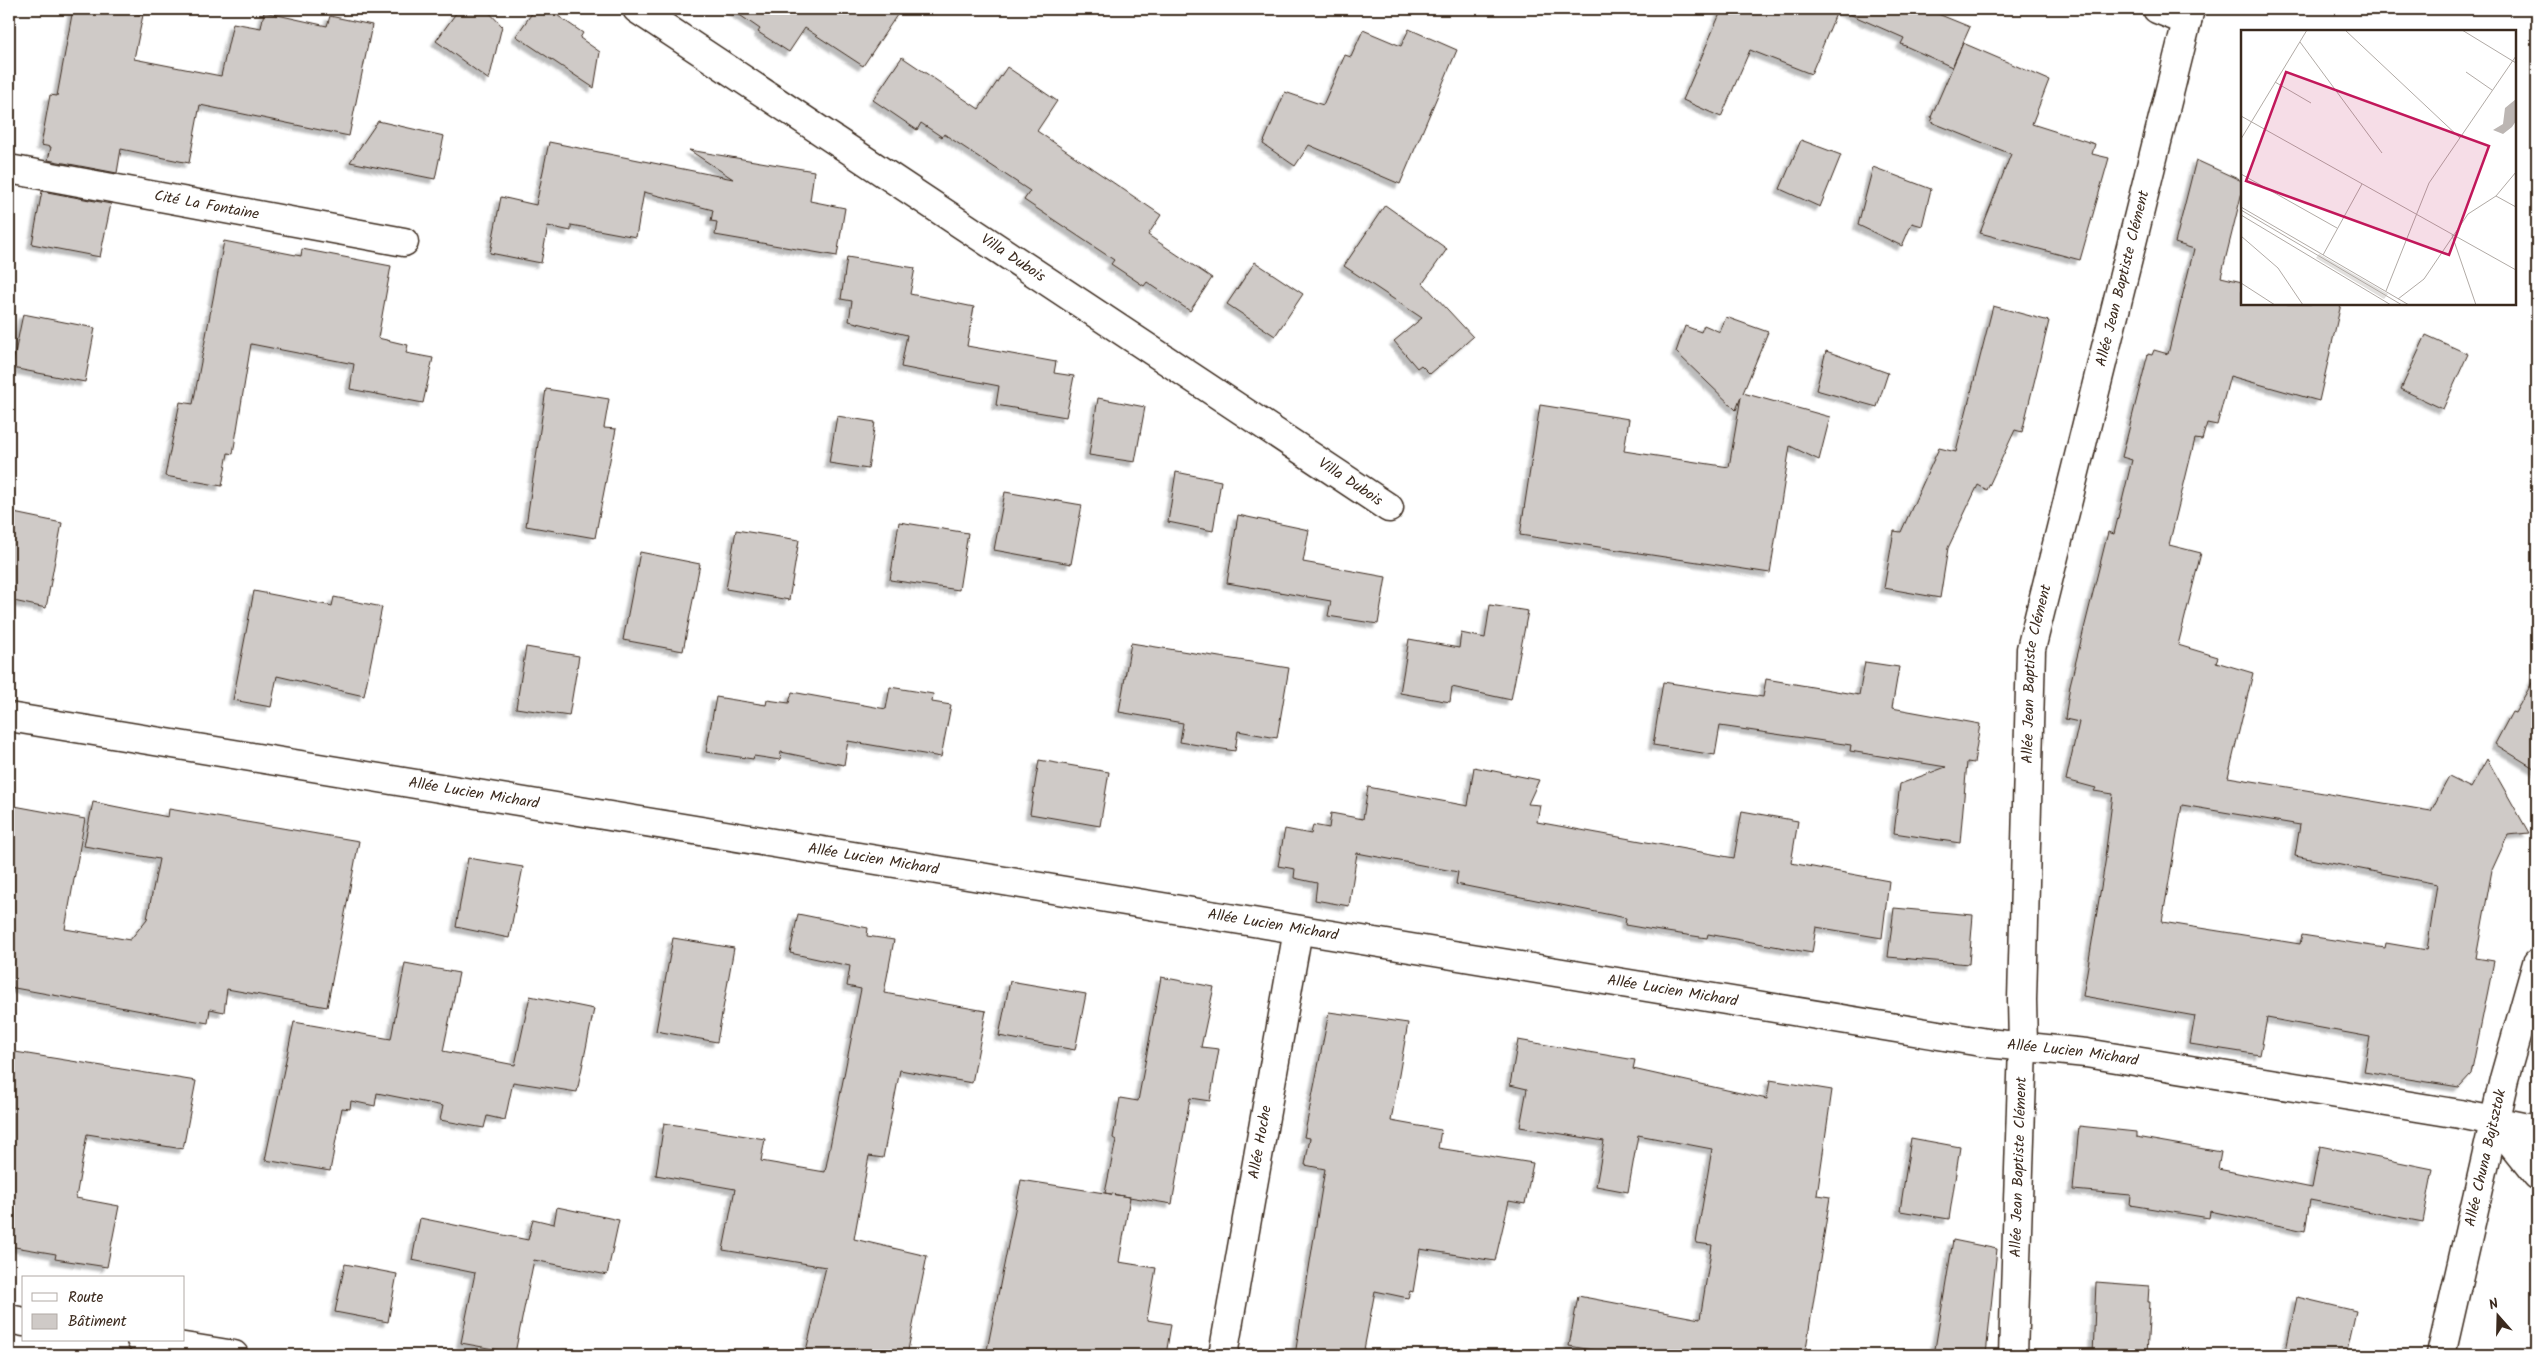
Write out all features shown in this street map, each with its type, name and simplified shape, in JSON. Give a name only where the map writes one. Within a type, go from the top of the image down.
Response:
[{"type":"street","name":"Villa Dubois","points":[[637,9],[1389,508]]},
{"type":"street","points":[[2157,9],[2188,15]]},
{"type":"street","name":"Allée Jean Baptiste Clément","points":[[2013,1355],[2023,1046],[2022,1000],[2031,649],[2188,15]]},
{"type":"street","name":"Cité La Fontaine","points":[[9,170],[404,242]]},
{"type":"street","name":"Allée Lucien Michard","points":[[9,716],[1987,1043],[2086,1053],[2494,1121],[2537,1130]]},
{"type":"street","name":"Allée Hoche","points":[[1223,1355],[1298,930]]},
{"type":"street","name":"Allée Chuna Bajtsztok","points":[[2441,1355],[2504,1079],[2537,963]]},
{"type":"street","points":[[2494,1121],[2537,1175]]},
{"type":"street","points":[[9,1319],[22,1322]]},
{"type":"street","points":[[153,1342],[234,1355]]},
{"type":"building","points":[[73,9],[133,9],[132,13],[143,15],[134,59],[221,76],[233,23],[261,28],[264,12],[327,26],[330,16],[372,25],[349,136],[200,105],[189,163],[121,149],[117,173],[48,160],[51,147],[41,145],[50,95],[57,96]]},
{"type":"building","points":[[459,9],[486,9],[502,26],[489,80],[436,41]]},
{"type":"building","points":[[535,9],[548,9],[583,33],[580,38],[600,52],[594,88],[516,36]]},
{"type":"building","points":[[731,9],[901,9],[863,66],[805,28],[789,52],[758,32],[760,29]]},
{"type":"building","points":[[1722,9],[1838,9],[1811,74],[1750,50],[1721,117],[1683,100]]},
{"type":"building","points":[[1838,9],[1926,9],[1970,27],[1952,67],[1901,44],[1904,38]]},
{"type":"building","points":[[1409,29],[1457,50],[1400,184],[1309,145],[1295,166],[1263,144],[1285,92],[1323,105],[1345,55],[1351,57],[1363,30],[1401,46]]},
{"type":"building","points":[[1963,43],[2049,80],[2032,124],[2095,144],[2092,154],[2109,158],[2080,260],[1980,233],[2011,154],[1931,122],[1933,118],[1931,117]]},
{"type":"building","points":[[902,57],[979,109],[1007,67],[1057,101],[1037,131],[1161,215],[1148,235],[1212,278],[1190,311],[1147,282],[1144,286],[1111,264],[1114,260],[1024,200],[1030,191],[944,134],[942,137],[921,123],[917,130],[873,100]]},
{"type":"building","points":[[378,121],[444,136],[435,179],[350,162]]},
{"type":"building","points":[[1801,140],[1841,155],[1820,207],[1780,189]]},
{"type":"building","points":[[549,142],[733,179],[689,150],[814,171],[810,201],[845,208],[837,256],[715,235],[717,222],[711,221],[713,210],[644,192],[636,237],[571,225],[571,231],[548,226],[541,263],[490,253],[501,197],[536,205]]},
{"type":"building","points":[[2196,160],[2241,181],[2241,196],[2221,277],[2241,282],[2241,305],[2341,305],[2319,401],[2230,376],[2217,425],[2207,423],[2202,440],[2195,439],[2169,545],[2201,553],[2178,645],[2218,657],[2216,662],[2253,673],[2228,777],[2431,811],[2449,777],[2471,788],[2487,759],[2529,833],[2508,835],[2492,870],[2476,958],[2494,961],[2471,1074],[2459,1087],[2364,1072],[2370,1037],[2267,1018],[2260,1055],[2190,1044],[2195,1016],[2083,996],[2106,857],[2113,794],[2094,791],[2096,788],[2066,780],[2079,722],[2065,719],[2070,685],[2108,532],[2114,534],[2132,460],[2122,457],[2148,354],[2152,355],[2154,350],[2168,354],[2194,249],[2175,243]],"holes":[[[2182,805],[2300,825],[2295,856],[2437,884],[2427,950],[2386,943],[2385,948],[2302,935],[2300,944],[2162,922]]]},
{"type":"building","points":[[1873,167],[1931,189],[1922,226],[1912,223],[1902,246],[1858,225]]},
{"type":"building","points":[[42,191],[111,204],[100,257],[32,244]]},
{"type":"building","points":[[1385,205],[1447,249],[1423,283],[1473,337],[1430,374],[1421,365],[1417,368],[1394,341],[1422,318],[1344,266]]},
{"type":"building","points":[[224,241],[301,256],[302,249],[391,266],[378,338],[408,345],[406,353],[433,358],[423,403],[350,389],[354,364],[251,344],[233,454],[228,453],[222,486],[165,476],[180,402],[193,404]]},
{"type":"building","points":[[847,257],[915,268],[910,294],[974,307],[967,346],[1056,362],[1054,373],[1074,376],[1066,417],[996,405],[999,386],[901,367],[907,335],[849,321],[852,301],[841,299]]},
{"type":"building","points":[[1255,262],[1303,294],[1275,336],[1227,304]]},
{"type":"building","points":[[1993,306],[2049,321],[2022,432],[2015,430],[1987,490],[1978,485],[1948,548],[1940,598],[1884,588],[1894,531],[1901,532],[1939,448],[1956,452]]},
{"type":"building","points":[[23,314],[95,328],[85,382],[12,368]]},
{"type":"building","points":[[1726,317],[1768,332],[1743,393],[1830,417],[1819,460],[1790,446],[1770,573],[1520,535],[1540,405],[1629,419],[1624,451],[1729,467],[1741,397],[1736,410],[1676,352],[1685,326],[1701,332],[1704,325],[1720,332]]},
{"type":"building","points":[[2426,335],[2468,354],[2443,409],[2401,389]]},
{"type":"building","points":[[1826,351],[1888,373],[1877,407],[1816,390]]},
{"type":"building","points":[[546,389],[609,399],[604,428],[616,429],[595,538],[526,526]]},
{"type":"building","points":[[1098,398],[1145,407],[1135,462],[1089,455]]},
{"type":"building","points":[[837,416],[875,422],[868,469],[829,463]]},
{"type":"building","points":[[1176,472],[1221,481],[1213,531],[1168,522]]},
{"type":"building","points":[[1005,492],[1082,505],[1071,564],[994,550]]},
{"type":"building","points":[[9,512],[62,523],[46,608],[9,600]]},
{"type":"building","points":[[1238,515],[1309,530],[1303,562],[1386,577],[1378,624],[1328,616],[1331,601],[1227,583]]},
{"type":"building","points":[[899,522],[968,533],[959,590],[890,580]]},
{"type":"building","points":[[736,530],[799,540],[789,600],[726,589]]},
{"type":"building","points":[[640,552],[700,564],[683,651],[623,640]]},
{"type":"building","points":[[254,591],[332,606],[334,597],[382,607],[364,696],[277,676],[271,707],[233,700]]},
{"type":"building","points":[[1490,605],[1528,611],[1511,700],[1452,687],[1450,702],[1400,693],[1409,639],[1459,648],[1461,633],[1485,638]]},
{"type":"building","points":[[1131,643],[1289,668],[1277,738],[1238,731],[1235,751],[1180,742],[1183,723],[1119,712]]},
{"type":"building","points":[[526,647],[579,656],[569,716],[516,708]]},
{"type":"building","points":[[1865,662],[1899,667],[1892,708],[1980,724],[1974,763],[1967,762],[1960,843],[1894,833],[1900,784],[1946,767],[1850,751],[1851,745],[1720,726],[1715,755],[1653,745],[1663,682],[1763,697],[1766,679],[1859,695]]},
{"type":"building","points":[[2537,674],[2537,770],[2495,744],[2512,712],[2515,713]]},
{"type":"building","points":[[890,687],[933,694],[932,702],[951,705],[941,757],[848,741],[844,765],[781,752],[780,760],[754,756],[753,759],[706,752],[716,697],[766,705],[767,700],[789,703],[792,692],[886,709]]},
{"type":"building","points":[[1039,760],[1109,772],[1100,826],[1030,814]]},
{"type":"building","points":[[1474,767],[1539,780],[1528,804],[1540,805],[1537,822],[1734,858],[1742,811],[1798,821],[1791,863],[1889,881],[1882,938],[1816,927],[1812,953],[1708,934],[1707,938],[1660,931],[1625,925],[1626,918],[1456,884],[1458,872],[1357,853],[1349,906],[1315,900],[1317,883],[1294,878],[1295,869],[1278,866],[1285,829],[1311,834],[1313,825],[1329,828],[1331,813],[1363,819],[1368,787],[1468,806]]},
{"type":"building","points":[[93,802],[168,817],[169,809],[359,841],[327,1007],[227,989],[224,1012],[210,1009],[208,1023],[9,987],[9,805],[85,819],[65,929],[130,940],[147,919],[159,859],[84,846]]},
{"type":"building","points":[[468,858],[523,867],[509,938],[456,927]]},
{"type":"building","points":[[1894,908],[1973,915],[1969,964],[1888,957]]},
{"type":"building","points":[[798,914],[868,928],[867,936],[894,940],[884,993],[986,1011],[972,1083],[900,1070],[883,1158],[869,1156],[854,1239],[927,1256],[907,1355],[805,1355],[826,1267],[723,1250],[735,1189],[656,1175],[664,1123],[765,1139],[761,1161],[825,1172],[861,989],[847,986],[850,966],[790,953]]},
{"type":"building","points":[[673,938],[734,948],[717,1042],[656,1031]]},
{"type":"building","points":[[405,963],[459,973],[443,1051],[515,1065],[530,996],[594,1009],[577,1092],[513,1082],[505,1120],[487,1116],[484,1128],[440,1120],[443,1106],[377,1093],[375,1106],[351,1101],[350,1109],[342,1108],[330,1171],[265,1160],[294,1022],[391,1039]]},
{"type":"building","points":[[1161,977],[1214,987],[1201,1047],[1219,1049],[1210,1101],[1190,1098],[1172,1204],[1105,1193],[1116,1140],[1113,1138],[1120,1098],[1138,1101]]},
{"type":"building","points":[[1010,981],[1086,994],[1075,1050],[999,1036]]},
{"type":"building","points":[[1329,1012],[1408,1023],[1391,1121],[1441,1130],[1438,1148],[1533,1163],[1525,1204],[1509,1201],[1495,1261],[1420,1249],[1413,1292],[1410,1291],[1408,1298],[1375,1291],[1363,1355],[1295,1355],[1325,1169],[1305,1165],[1310,1138],[1304,1137]]},
{"type":"building","points":[[1518,1040],[1635,1060],[1633,1069],[1767,1099],[1770,1080],[1832,1090],[1817,1195],[1830,1197],[1805,1355],[1622,1355],[1569,1346],[1578,1296],[1700,1319],[1712,1245],[1696,1243],[1712,1149],[1638,1135],[1628,1192],[1596,1186],[1604,1141],[1520,1127],[1527,1089],[1510,1085]]},
{"type":"building","points":[[9,1051],[196,1081],[183,1149],[87,1134],[76,1198],[119,1206],[107,1267],[55,1259],[56,1254],[9,1246]]},
{"type":"building","points":[[2079,1126],[2136,1132],[2136,1137],[2221,1152],[2218,1169],[2312,1188],[2320,1146],[2433,1169],[2423,1222],[2310,1200],[2305,1231],[2210,1211],[2209,1218],[2130,1205],[2131,1195],[2073,1190]]},
{"type":"building","points":[[1911,1138],[1960,1147],[1949,1219],[1900,1211]]},
{"type":"building","points":[[1021,1180],[1130,1197],[1119,1262],[1156,1268],[1147,1320],[1171,1324],[1166,1355],[986,1355]]},
{"type":"building","points":[[557,1207],[619,1220],[607,1275],[534,1260],[515,1353],[461,1343],[475,1273],[412,1260],[420,1218],[528,1240],[533,1219],[554,1224]]},
{"type":"building","points":[[1953,1240],[1997,1249],[1986,1355],[1934,1355]]},
{"type":"building","points":[[345,1264],[397,1274],[388,1322],[335,1312]]},
{"type":"building","points":[[2096,1282],[2149,1286],[2147,1355],[2093,1355]]},
{"type":"building","points":[[2297,1297],[2356,1311],[2346,1355],[2285,1355]]}]
